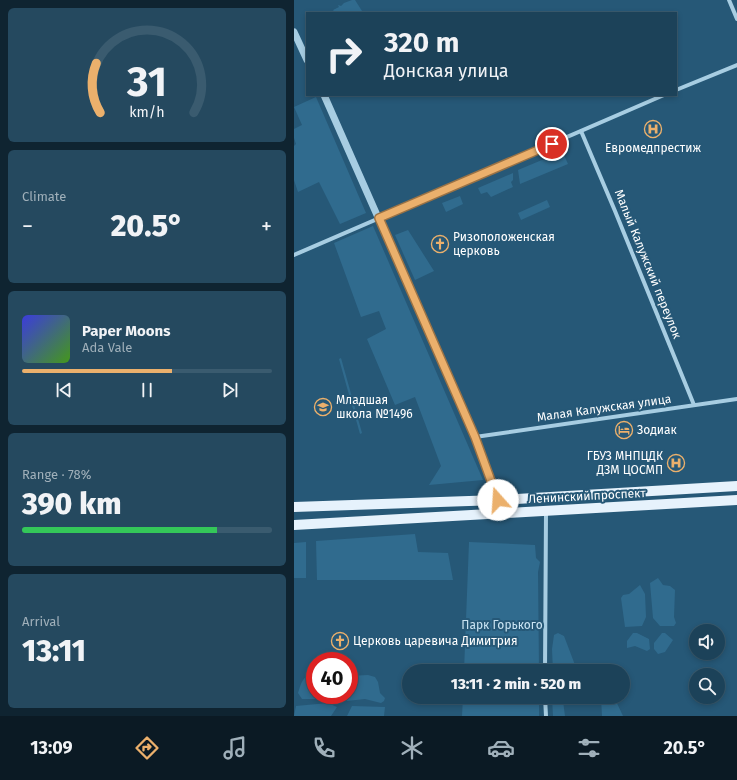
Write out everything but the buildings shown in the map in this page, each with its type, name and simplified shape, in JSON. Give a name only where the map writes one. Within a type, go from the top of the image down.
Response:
[{"type":"main road","name":"Ленинский проспект","points":[[294,507],[498,500],[737,486]]},
{"type":"main road","name":"Ленинский проспект","points":[[294,525],[546,512],[737,500]]},
{"type":"street","points":[[729,0],[737,19]]},
{"type":"street","points":[[294,32],[306,58]]},
{"type":"street","points":[[677,90],[737,65]]},
{"type":"street","points":[[324,96],[475,437],[498,500]]},
{"type":"street","points":[[294,255],[662,96]]},
{"type":"street","name":"Малый Калужский переулок","points":[[581,131],[613,205],[694,405]]},
{"type":"street","name":"Малая Калужская улица","points":[[475,437],[737,399]]},
{"type":"street","points":[[545,664],[546,512]]},
{"type":"street","points":[[545,704],[546,716]]},
{"type":"green space","points":[[355,0],[362,11],[334,12],[333,10],[339,7],[338,5],[341,6],[344,3]]},
{"type":"green space","points":[[316,97],[366,213],[340,224],[319,182],[298,192],[294,180],[294,146],[296,144],[294,129],[302,125],[294,107]]},
{"type":"green space","points":[[561,152],[563,153],[568,164],[520,184],[518,170]]},
{"type":"green space","points":[[513,173],[513,180],[511,182],[513,187],[491,197],[487,192],[481,194],[478,188]]},
{"type":"green space","points":[[460,196],[463,204],[446,212],[442,203]]},
{"type":"green space","points":[[547,200],[550,207],[521,220],[518,213]]},
{"type":"green space","points":[[373,226],[483,480],[429,485],[441,466],[415,397],[395,405],[367,339],[386,329],[379,311],[361,317],[334,243]]},
{"type":"green space","points":[[408,230],[434,271],[415,280],[395,235]]},
{"type":"green space","points":[[341,358],[362,433],[360,434],[339,359]]},
{"type":"green space","points":[[415,534],[418,552],[448,553],[453,580],[317,580],[316,541]]},
{"type":"green space","points":[[306,542],[306,578],[294,578],[294,543]]},
{"type":"green space","name":"Парк Горького","points":[[469,542],[535,545],[536,558],[540,562],[538,572],[539,664],[464,664]]},
{"type":"green space","points":[[658,578],[663,585],[670,586],[675,590],[674,617],[676,623],[674,626],[660,626],[653,618],[650,583]]},
{"type":"green space","points":[[640,585],[645,594],[646,617],[642,626],[625,627],[621,598],[623,595],[629,594]]},
{"type":"green space","points":[[558,633],[564,636],[575,664],[553,664],[552,649],[554,635]]},
{"type":"green space","points":[[633,633],[637,633],[649,639],[650,649],[647,651],[635,646],[627,648],[627,641]]},
{"type":"green space","points":[[662,633],[665,633],[673,640],[665,652],[658,654],[654,649],[654,643]]},
{"type":"green space","points":[[368,675],[375,677],[378,682],[380,693],[385,698],[384,701],[381,703],[365,699],[358,700],[358,676]]},
{"type":"green space","points":[[306,677],[306,699],[302,699],[298,693]]},
{"type":"green space","points":[[330,704],[337,707],[331,716],[294,716],[296,706]]},
{"type":"green space","points":[[463,704],[539,704],[539,716],[462,716]]},
{"type":"green space","points":[[552,704],[563,704],[565,716],[553,716]]},
{"type":"green space","points":[[601,704],[617,704],[623,716],[602,716]]},
{"type":"green space","points":[[352,706],[385,707],[384,716],[347,716]]},
{"type":"place","name":"Евромедпрестиж","points":[[653,129]]},
{"type":"place","name":"Ризоположенская церковь","points":[[440,244]]},
{"type":"place","name":"Младшая школа №1496","points":[[323,407]]},
{"type":"place","name":"Зодиак","points":[[624,430]]},
{"type":"place","name":"ГБУЗ МНПЦДК ДЗМ ЦОСМП","points":[[676,463]]},
{"type":"place","name":"Церковь царевича Димитрия","points":[[340,641]]},
{"type":"route","points":[[498,500],[475,437],[379,218],[552,144]]}]
